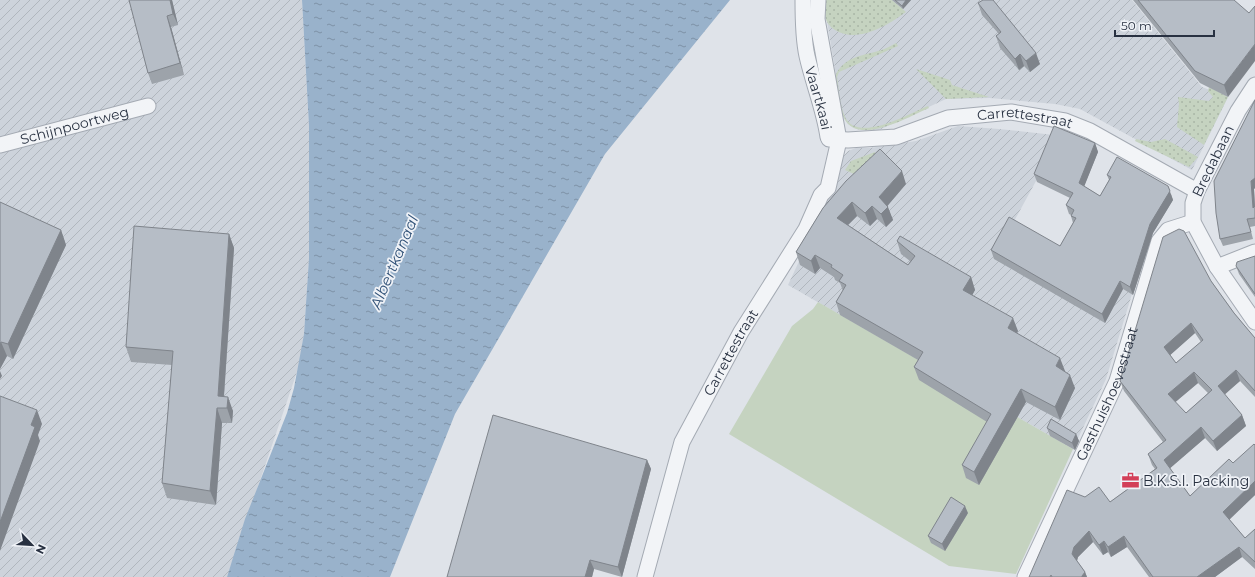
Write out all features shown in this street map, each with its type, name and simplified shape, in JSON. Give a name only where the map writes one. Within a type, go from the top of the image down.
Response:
[{"type":"street","name":"Vaartkaai","points":[[803,0],[803,17],[807,55],[825,118],[834,139]]},
{"type":"street","name":"Vaartkaai","points":[[818,0],[816,19],[834,139]]},
{"type":"street","name":"Bredabaan","points":[[1255,85],[1238,111],[1197,192],[1193,204],[1193,222],[1217,267],[1255,322]]},
{"type":"street","name":"Schijnpoortweg","points":[[0,145],[148,106]]},
{"type":"street","name":"Carrettestraat","points":[[645,577],[682,442],[741,332],[806,229],[820,196],[828,188],[834,139],[896,137],[948,118],[1011,112],[1065,121],[1090,130],[1197,192]]},
{"type":"street","name":"Gasthuishoevestraat","points":[[1025,577],[1117,381],[1159,241],[1168,230],[1193,222]]},
{"type":"street","points":[[1217,267],[1255,252]]},
{"type":"shaded area","points":[[0,0],[302,0],[309,126],[309,258],[304,334],[299,366],[227,577],[0,577]]},
{"type":"shaded area","points":[[827,0],[1132,0],[1202,87],[1228,97],[1192,170],[1080,109],[1055,104],[990,98],[946,99],[879,130],[859,129],[848,124],[843,117],[826,15]]},
{"type":"shaded area","points":[[958,126],[1054,135],[1036,181],[1012,225],[1132,294],[1106,379],[1073,449],[788,285],[828,199],[839,161],[848,151],[856,148],[870,148],[916,141]]},
{"type":"green space","points":[[825,0],[892,0],[906,12],[891,22],[872,31],[863,34],[844,34],[833,29],[827,22],[825,14]]},
{"type":"green space","points":[[896,43],[898,46],[839,72],[837,77],[845,117],[852,125],[861,128],[872,127],[897,120],[928,106],[929,108],[885,127],[872,130],[861,130],[851,126],[844,118],[842,113],[835,76],[848,61],[859,56],[882,50]]},
{"type":"green space","points":[[916,69],[950,80],[952,85],[989,97],[946,99]]},
{"type":"green space","points":[[1209,87],[1228,97],[1204,145],[1177,127],[1179,104],[1178,97],[1209,101],[1213,97],[1208,91]]},
{"type":"green space","points":[[1136,139],[1151,142],[1165,139],[1198,157],[1189,167],[1135,141]]},
{"type":"green space","points":[[875,152],[875,154],[854,174],[845,170],[851,161]]},
{"type":"green space","points":[[818,302],[1073,449],[1016,574],[949,566],[729,434],[792,326],[813,309]]},
{"type":"water","name":"Albertkanaal","points":[[302,0],[730,0],[605,154],[455,414],[390,577],[227,577],[245,519],[287,413],[294,388],[304,334],[309,258],[309,126]]},
{"type":"building","points":[[129,0],[170,0],[173,14],[167,16],[180,63],[148,73]]},
{"type":"building","points":[[895,0],[906,0],[902,6]]},
{"type":"building","points":[[983,0],[993,0],[1036,53],[1026,61],[1020,54],[1015,59],[996,36],[1001,32],[978,3]]},
{"type":"building","points":[[1138,0],[1234,0],[1249,13],[1255,6],[1255,44],[1224,85],[1195,71]]},
{"type":"building","points":[[1255,100],[1255,178],[1251,181],[1253,208],[1255,206],[1255,218],[1247,219],[1251,232],[1220,239],[1216,213],[1214,181]]},
{"type":"building","points":[[1054,126],[1095,143],[1079,183],[1100,196],[1111,177],[1107,175],[1117,157],[1168,186],[1170,191],[1150,224],[1130,287],[1120,281],[1102,314],[991,250],[1009,217],[1060,246],[1076,218],[1071,216],[1074,210],[1066,205],[1073,193],[1034,174]]},
{"type":"building","points":[[880,149],[902,171],[879,197],[888,207],[881,214],[872,206],[865,213],[852,202],[837,218],[908,265],[915,256],[897,241],[900,236],[971,277],[963,290],[1013,318],[1008,328],[1060,358],[1056,366],[1070,375],[1055,407],[1021,389],[974,472],[962,465],[991,414],[914,367],[923,352],[836,302],[846,285],[839,281],[843,275],[831,267],[832,265],[815,255],[811,261],[796,252],[823,208],[846,181]]},
{"type":"building","points":[[0,202],[61,230],[8,344],[1,342],[0,344]]},
{"type":"building","points":[[134,226],[229,234],[218,396],[228,397],[227,408],[217,408],[210,491],[162,483],[173,351],[126,347]]},
{"type":"building","points":[[1179,229],[1184,231],[1211,281],[1234,313],[1255,338],[1255,391],[1236,370],[1218,386],[1242,415],[1213,441],[1201,427],[1164,460],[1190,496],[1229,459],[1233,463],[1254,444],[1255,445],[1255,481],[1223,512],[1245,538],[1255,529],[1255,562],[1239,547],[1197,577],[1153,577],[1124,536],[1108,547],[1104,541],[1099,545],[1089,531],[1074,547],[1072,554],[1085,572],[1082,577],[1052,577],[1051,575],[1050,577],[1029,577],[1067,490],[1085,497],[1099,487],[1110,502],[1157,468],[1148,454],[1166,440],[1120,381],[1163,237]],"holes":[[[1191,323],[1203,340],[1176,363],[1164,347]],[[1194,372],[1212,390],[1186,413],[1168,394]]]},
{"type":"building","points":[[1255,256],[1255,294],[1236,266],[1237,262]]},
{"type":"building","points":[[0,396],[37,410],[31,425],[35,427],[0,522]]},
{"type":"building","points":[[493,415],[647,460],[618,567],[590,560],[585,577],[447,577]]},
{"type":"building","points":[[1051,419],[1076,434],[1072,443],[1047,428]]},
{"type":"building","points":[[951,497],[965,506],[942,544],[928,536]]},
{"type":"place","name":"B.K.S.I. Packing","points":[[1130,481]]}]
